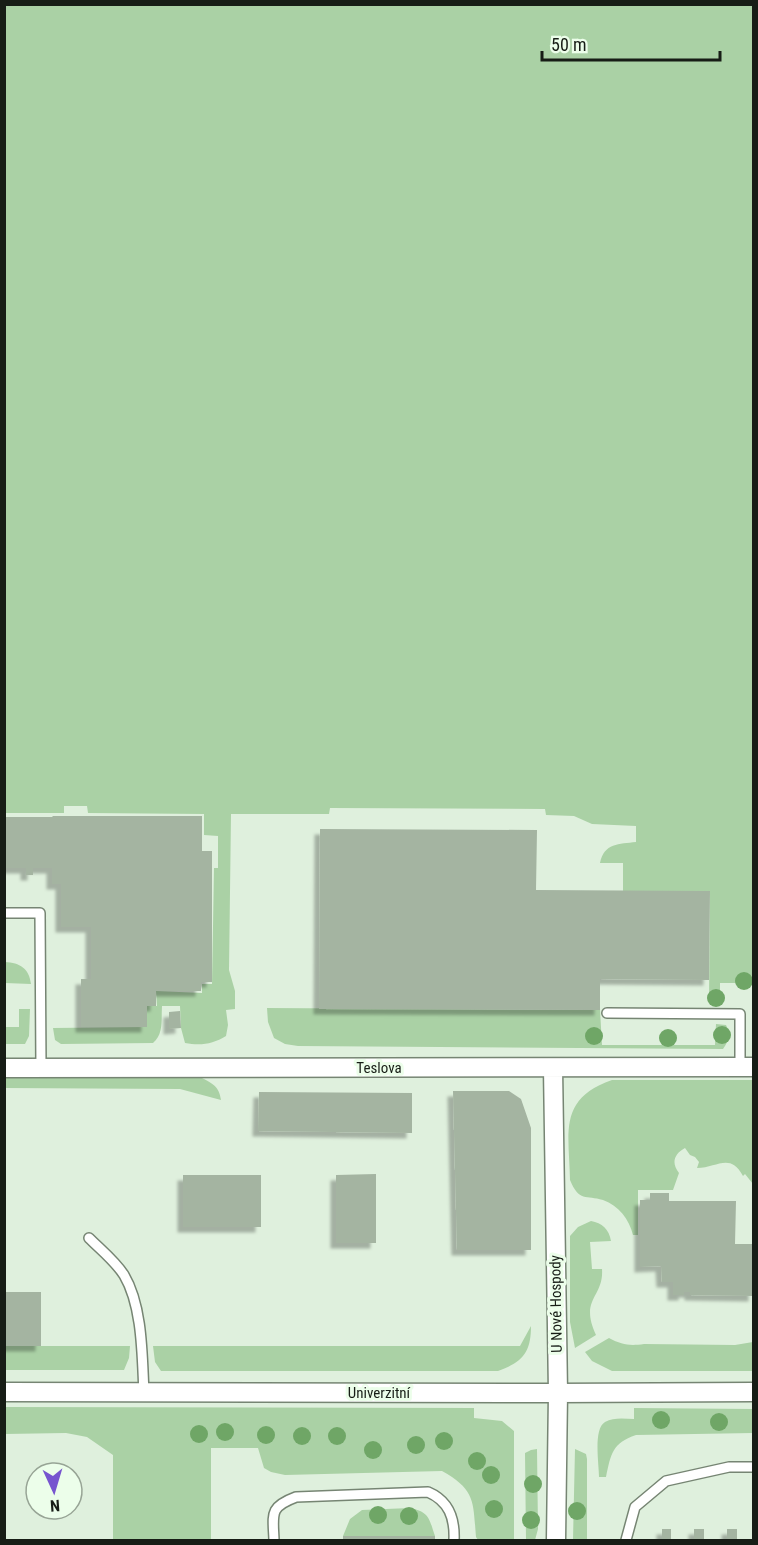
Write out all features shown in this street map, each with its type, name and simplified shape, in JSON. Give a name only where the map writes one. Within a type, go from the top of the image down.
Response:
[{"type":"street","name":"Teslova","points":[[4,1068],[747,1067]]},
{"type":"street","name":"U Nové Hospody","points":[[553,1068],[558,1394],[556,1540]]},
{"type":"street","name":"Univerzitní","points":[[4,1392],[558,1394],[753,1392]]},
{"type":"lane","points":[[4,913],[40,913],[41,1068]]},
{"type":"lane","points":[[607,1013],[740,1014],[747,1067]]},
{"type":"lane","points":[[89,1238],[112,1260],[125,1277],[136,1307],[142,1346],[144,1393]]},
{"type":"lane","points":[[626,1540],[635,1507],[666,1481],[729,1467],[753,1467]]},
{"type":"lane","points":[[274,1540],[272,1513],[280,1503],[296,1497],[428,1492],[438,1496],[452,1514],[454,1540]]},
{"type":"green space","points":[[4,5],[753,5],[753,983],[720,983],[720,1002],[709,1002],[710,892],[623,891],[623,863],[600,863],[602,856],[609,848],[618,844],[636,842],[636,826],[592,824],[574,816],[546,815],[545,809],[330,808],[329,814],[231,814],[229,970],[235,991],[235,1009],[226,1010],[228,1025],[226,1036],[207,1044],[185,1043],[181,1028],[180,1006],[162,1006],[160,1031],[153,1043],[61,1044],[55,1040],[53,1028],[147,1027],[147,1006],[157,1006],[156,991],[202,993],[202,984],[212,984],[214,868],[218,868],[218,836],[204,835],[204,814],[88,813],[87,806],[64,806],[64,813],[5,813]]},
{"type":"green space","points":[[5,962],[23,967],[31,984],[5,983]]},
{"type":"green space","points":[[267,1008],[600,1010],[602,1045],[715,1045],[716,1024],[726,1025],[729,1035],[723,1049],[298,1046],[285,1044],[274,1038],[268,1022]]},
{"type":"green space","points":[[19,1009],[30,1009],[29,1036],[25,1044],[5,1044],[5,1027],[19,1027]]},
{"type":"green space","points":[[5,1077],[202,1078],[217,1088],[221,1100],[180,1089],[5,1088]]},
{"type":"green space","points":[[612,1080],[753,1080],[753,1184],[745,1174],[743,1176],[738,1169],[728,1163],[697,1168],[699,1162],[685,1148],[678,1153],[674,1162],[679,1173],[673,1190],[638,1190],[638,1235],[633,1235],[626,1218],[618,1209],[603,1200],[580,1195],[570,1180],[569,1132],[570,1119],[575,1107],[595,1088]]},
{"type":"green space","points":[[591,1221],[604,1227],[611,1241],[590,1242],[592,1269],[602,1269],[602,1279],[590,1313],[596,1335],[575,1348],[570,1322],[570,1236],[578,1227]]},
{"type":"green space","points":[[531,1326],[531,1335],[524,1355],[514,1364],[498,1371],[161,1371],[155,1362],[153,1346],[520,1346]]},
{"type":"green space","points":[[609,1338],[630,1345],[735,1345],[753,1342],[753,1371],[612,1371],[592,1361],[585,1352]]},
{"type":"green space","points":[[4,1346],[130,1346],[129,1358],[124,1370],[5,1370]]},
{"type":"green space","points":[[4,1407],[474,1408],[474,1418],[502,1421],[514,1431],[514,1540],[478,1540],[471,1498],[461,1484],[442,1471],[285,1475],[264,1468],[258,1448],[211,1448],[211,1540],[113,1540],[113,1455],[87,1437],[66,1433],[5,1434]]},
{"type":"green space","points":[[634,1408],[753,1409],[753,1433],[636,1435],[617,1446],[611,1456],[606,1477],[599,1477],[598,1439],[601,1426],[612,1419],[634,1419]]},
{"type":"green space","points":[[537,1449],[538,1529],[535,1540],[526,1540],[525,1453]]},
{"type":"green space","points":[[575,1449],[586,1454],[587,1459],[587,1540],[573,1540]]},
{"type":"green space","points":[[410,1508],[425,1514],[435,1536],[343,1536],[350,1519],[362,1510]]},
{"type":"building","points":[[202,816],[202,851],[212,851],[212,982],[201,982],[201,991],[156,991],[156,1006],[147,1006],[147,1027],[81,1027],[81,979],[91,979],[91,927],[61,927],[61,884],[52,884],[52,868],[33,868],[33,875],[26,875],[26,868],[4,868],[4,817]]},
{"type":"building","points":[[320,829],[537,830],[536,890],[710,891],[709,980],[600,979],[600,1010],[319,1009]]},
{"type":"building","points":[[180,1011],[181,1028],[169,1029],[169,1012]]},
{"type":"building","points":[[453,1091],[509,1091],[521,1099],[531,1128],[531,1250],[457,1250]]},
{"type":"building","points":[[259,1092],[412,1093],[412,1133],[258,1131]]},
{"type":"building","points":[[376,1174],[376,1243],[336,1243],[336,1175]]},
{"type":"building","points":[[183,1175],[261,1175],[261,1227],[183,1227]]},
{"type":"building","points":[[650,1193],[669,1193],[669,1201],[736,1201],[735,1244],[754,1244],[754,1296],[690,1295],[690,1292],[684,1292],[684,1295],[673,1295],[673,1282],[662,1282],[661,1266],[640,1267],[640,1200],[650,1200]]},
{"type":"building","points":[[4,1292],[41,1292],[41,1346],[4,1346]]},
{"type":"building","points":[[662,1529],[671,1529],[671,1540],[662,1540]]},
{"type":"building","points":[[694,1529],[704,1529],[704,1540],[694,1540]]},
{"type":"building","points":[[727,1529],[737,1529],[737,1540],[727,1540]]},
{"type":"building","points":[[343,1536],[435,1536],[435,1540],[343,1540]]}]
